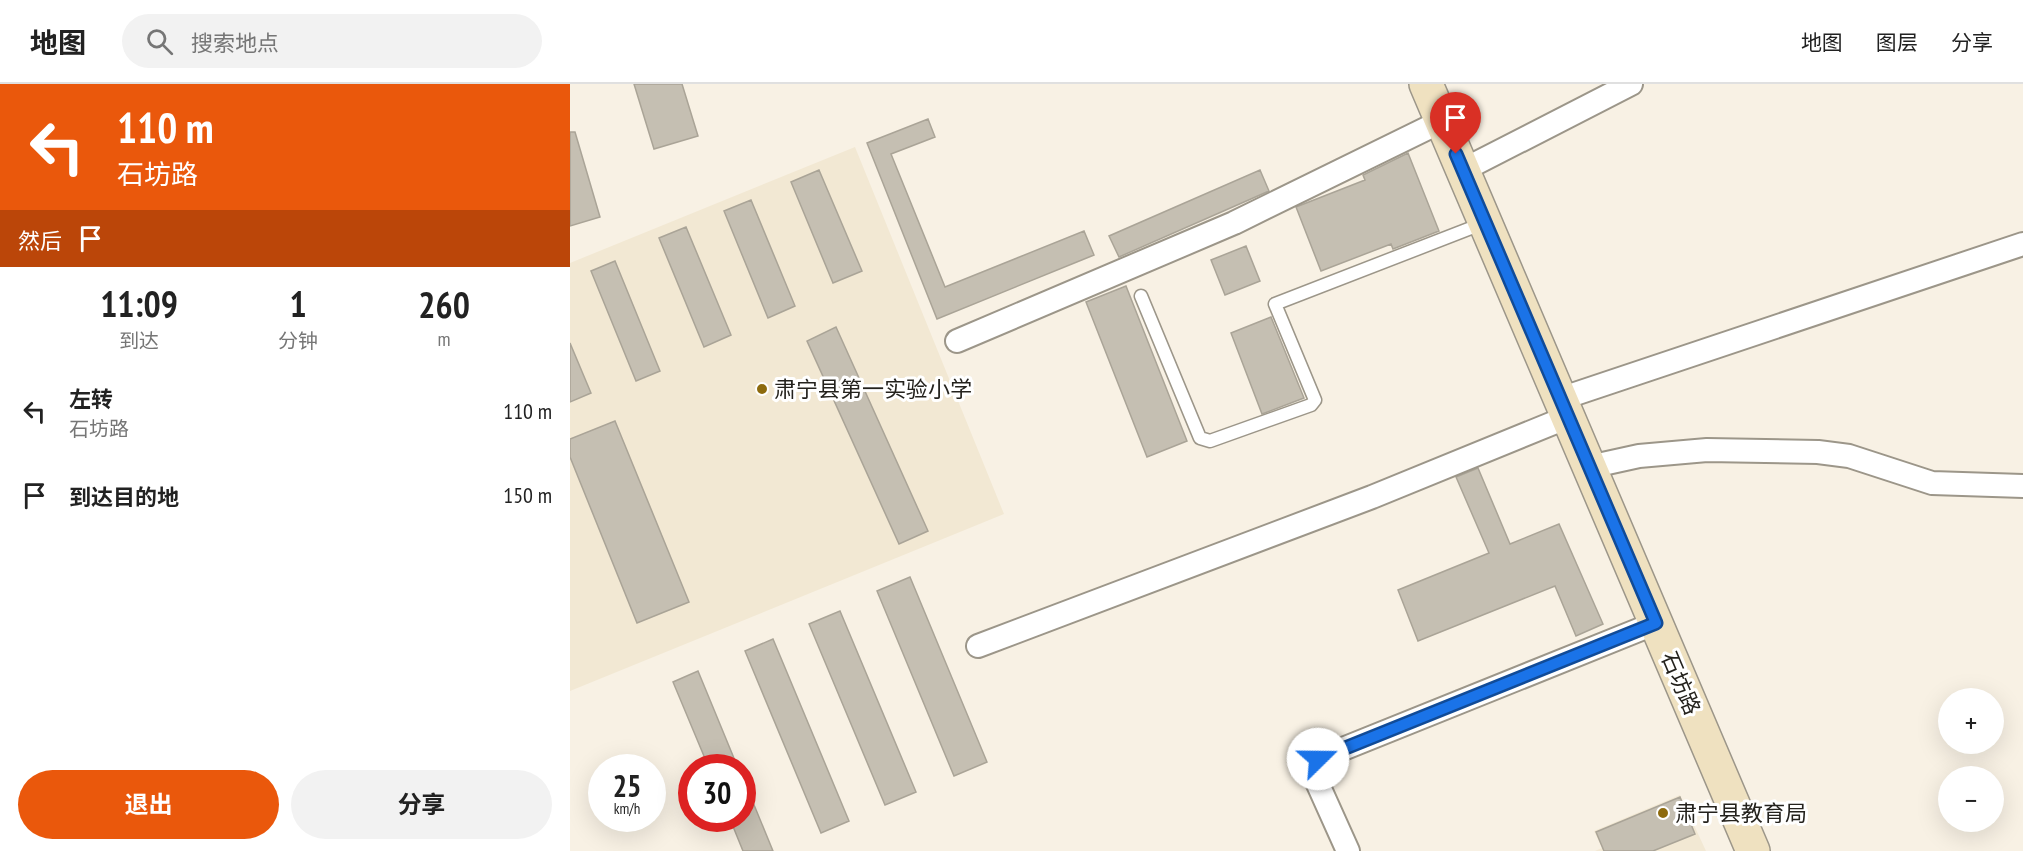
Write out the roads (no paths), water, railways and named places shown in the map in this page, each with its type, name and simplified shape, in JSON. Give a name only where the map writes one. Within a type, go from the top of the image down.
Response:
[{"type":"street","name":"石坊路","points":[[1426,84],[1753,851]]},
{"type":"street","points":[[1463,170],[1631,84]]},
{"type":"street","points":[[957,341],[1234,223],[1442,121]]},
{"type":"street","points":[[978,646],[1372,497],[1564,408],[2023,244]]},
{"type":"street","points":[[1589,467],[1639,456],[1707,450],[1818,452],[1848,456],[1932,483],[2023,486]]},
{"type":"street","points":[[1348,851],[1312,771],[1318,759],[1656,623]]},
{"type":"lane","points":[[1141,296],[1200,438],[1210,441],[1311,405],[1315,400],[1275,304],[1485,223]]},
{"type":"place","name":"肃宁县第一实验小学","points":[[762,389]]},
{"type":"place","name":"肃宁县教育局","points":[[1663,813]]}]
